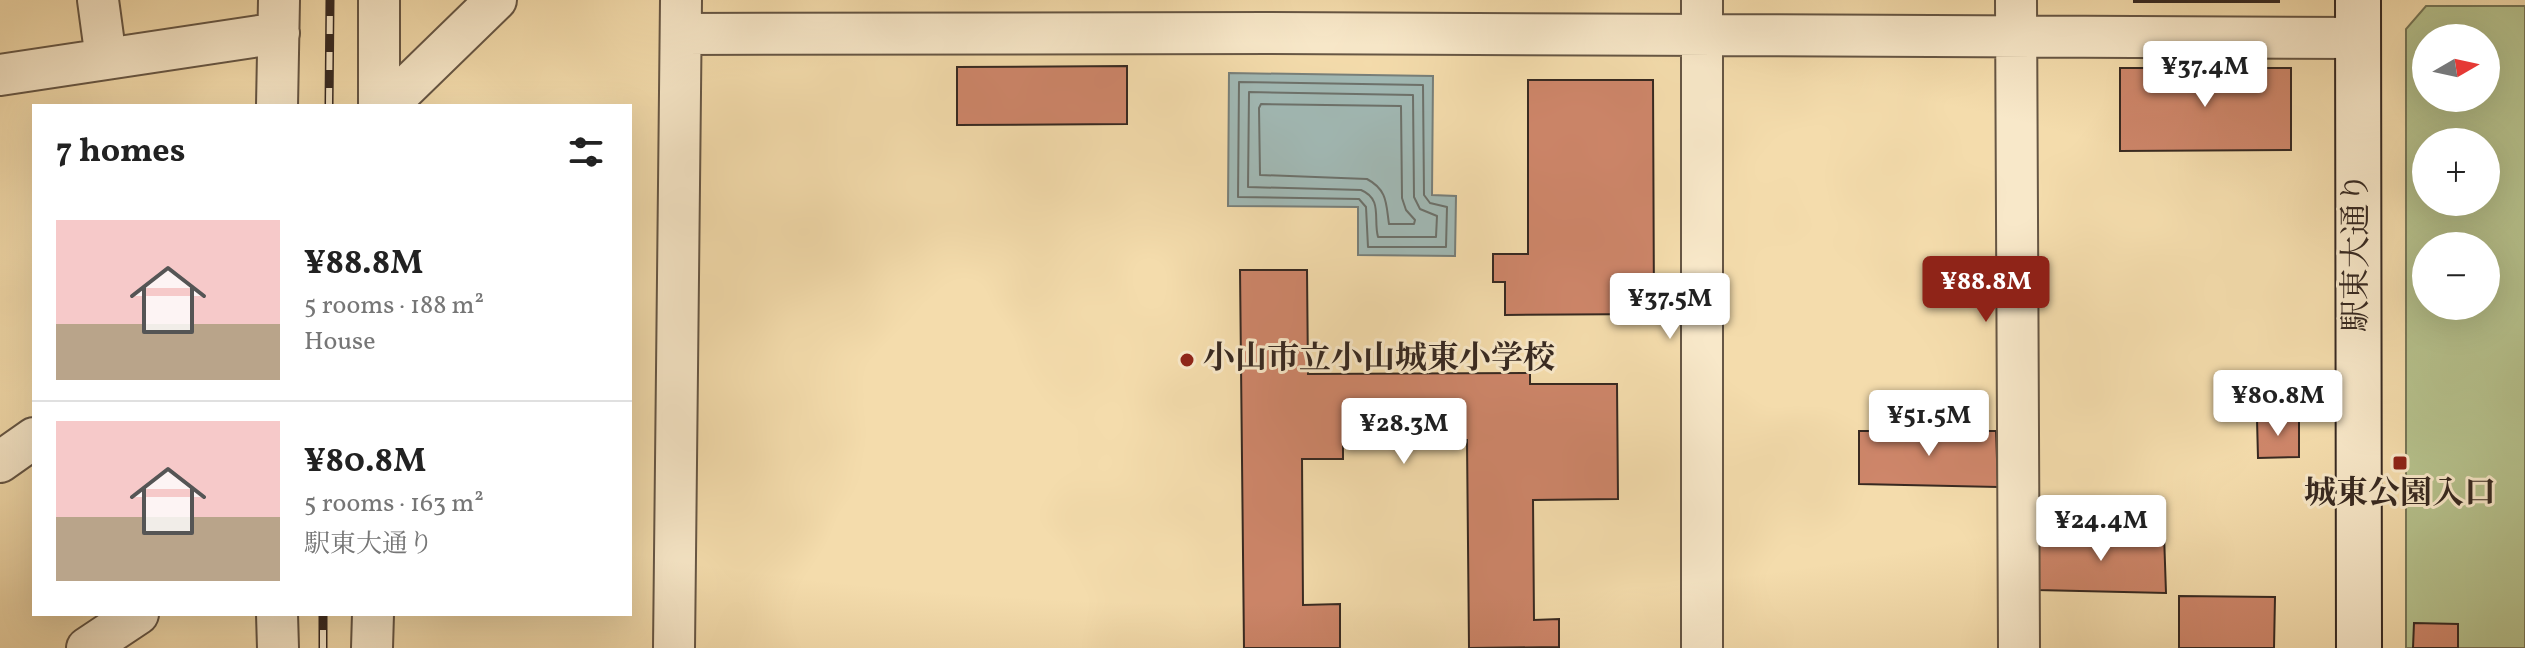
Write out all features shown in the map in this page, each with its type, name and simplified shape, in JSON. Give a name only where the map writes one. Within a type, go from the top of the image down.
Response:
[{"type":"street","points":[[98,0],[106,59]]},
{"type":"street","points":[[379,0],[379,104]]},
{"type":"street","points":[[389,104],[496,0]]},
{"type":"street","points":[[0,75],[106,59],[279,17],[277,104]]},
{"type":"street","points":[[674,648],[681,17],[2358,19]]},
{"type":"street","points":[[1702,17],[1702,648]]},
{"type":"street","points":[[2016,18],[2019,648]]},
{"type":"street","name":"駅東大通り","points":[[2358,19],[2359,648]]},
{"type":"street","points":[[0,462],[32,439]]},
{"type":"street","points":[[87,648],[135,616]]},
{"type":"street","points":[[277,616],[278,648]]},
{"type":"street","points":[[372,648],[373,616]]},
{"type":"green space","points":[[2426,6],[2525,6],[2525,648],[2406,648],[2406,29]]},
{"type":"water","points":[[1229,73],[1433,76],[1432,195],[1456,196],[1455,256],[1358,255],[1358,207],[1228,206]]},
{"type":"building","points":[[2279,0],[2279,2],[2134,2]]},
{"type":"building","points":[[1127,66],[1127,124],[957,125],[957,67]]},
{"type":"building","points":[[2120,68],[2291,68],[2291,150],[2120,151]]},
{"type":"building","points":[[1528,80],[1653,80],[1654,314],[1505,315],[1505,282],[1493,282],[1493,254],[1528,254]]},
{"type":"building","points":[[1240,270],[1307,270],[1308,374],[1530,373],[1530,384],[1617,384],[1618,499],[1533,500],[1534,620],[1559,619],[1559,647],[1469,648],[1467,440],[1343,441],[1343,459],[1302,459],[1303,605],[1340,604],[1340,648],[1244,648]]},
{"type":"building","points":[[2299,418],[2299,457],[2258,458],[2257,419]]},
{"type":"building","points":[[1859,431],[1996,431],[1998,487],[1859,484]]},
{"type":"building","points":[[2037,533],[2164,534],[2166,593],[2037,590]]},
{"type":"building","points":[[2179,596],[2275,597],[2274,648],[2179,648]]},
{"type":"building","points":[[2414,623],[2458,624],[2458,648],[2413,648]]},
{"type":"railway","points":[[329,104],[330,0]]},
{"type":"railway","points":[[323,616],[323,648]]},
{"type":"place","name":"小山市立小山城東小学校","points":[[1187,360]]},
{"type":"place","name":"城東公園入口","points":[[2400,463]]}]
